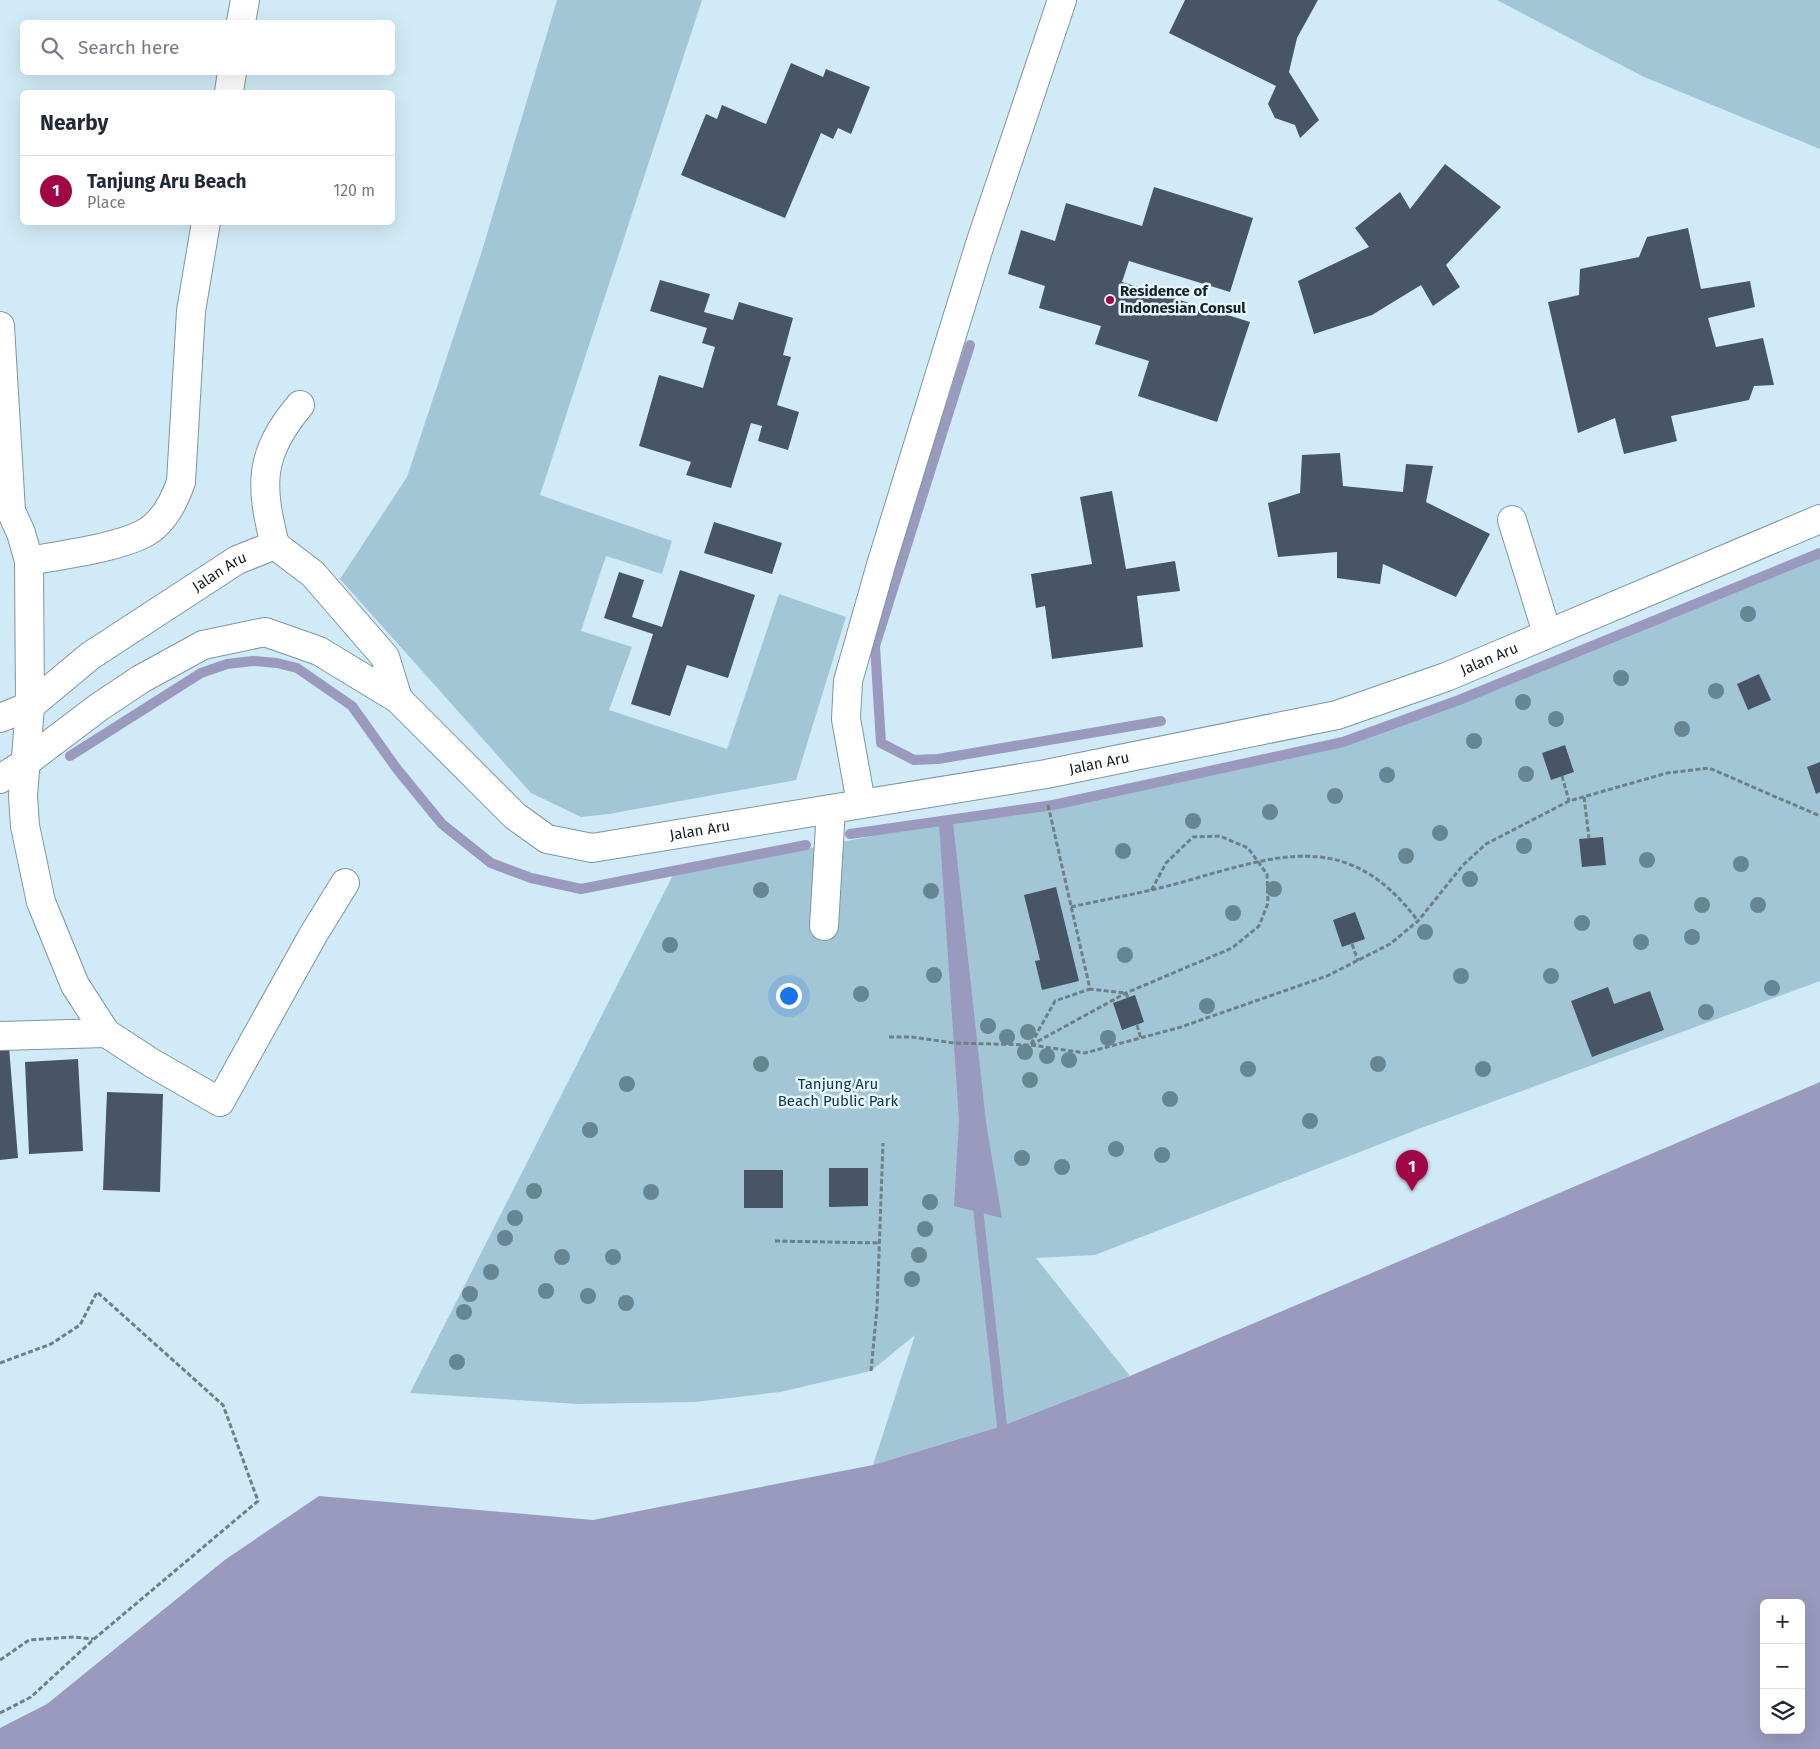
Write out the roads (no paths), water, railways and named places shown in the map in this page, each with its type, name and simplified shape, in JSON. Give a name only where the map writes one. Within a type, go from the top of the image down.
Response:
[{"type":"street","points":[[241,20],[245,0]]},
{"type":"street","points":[[861,803],[846,719],[848,681],[881,565],[980,244],[1062,0]]},
{"type":"street","points":[[229,90],[232,75]]},
{"type":"street","points":[[29,561],[120,542],[144,534],[163,517],[174,500],[181,482],[191,311],[205,225]]},
{"type":"street","points":[[0,326],[5,508],[21,533],[29,561],[30,706],[23,796],[25,826],[40,902],[75,985],[106,1033],[152,1063],[220,1102],[313,935],[345,883]]},
{"type":"street","points":[[275,545],[264,495],[264,478],[276,440],[286,421],[300,405]]},
{"type":"street","name":"Jalan Aru","points":[[0,779],[25,763],[99,707],[202,645],[265,632],[319,651],[398,699],[515,816],[547,839],[592,848],[1046,774],[1337,715],[1446,677],[1820,519]]},
{"type":"street","points":[[1512,520],[1548,634]]},
{"type":"street","name":"Jalan Aru","points":[[0,718],[30,706],[90,656],[237,560],[275,545],[313,574],[385,657],[398,699]]},
{"type":"street","points":[[824,926],[831,809]]},
{"type":"street","points":[[0,1036],[106,1033]]},
{"type":"waterway","points":[[970,345],[875,646],[881,743],[914,760],[938,759],[1161,721]]},
{"type":"waterway","points":[[850,834],[1053,805],[1343,742],[1459,700],[1820,553]]},
{"type":"waterway","points":[[70,756],[201,673],[227,664],[253,661],[277,663],[297,668],[352,706],[397,769],[442,824],[491,863],[531,878],[581,889],[806,845]]},
{"type":"waterway","points":[[977,1199],[1002,1426]]},
{"type":"place","name":"Residence of Indonesian Consul","points":[[1110,300]]},
{"type":"place","name":"Tanjung Aru Beach","points":[[1412,1191]]},
{"type":"park label","name":"Tanjung Aru Beach Public Park","points":[[838,1092]]}]
